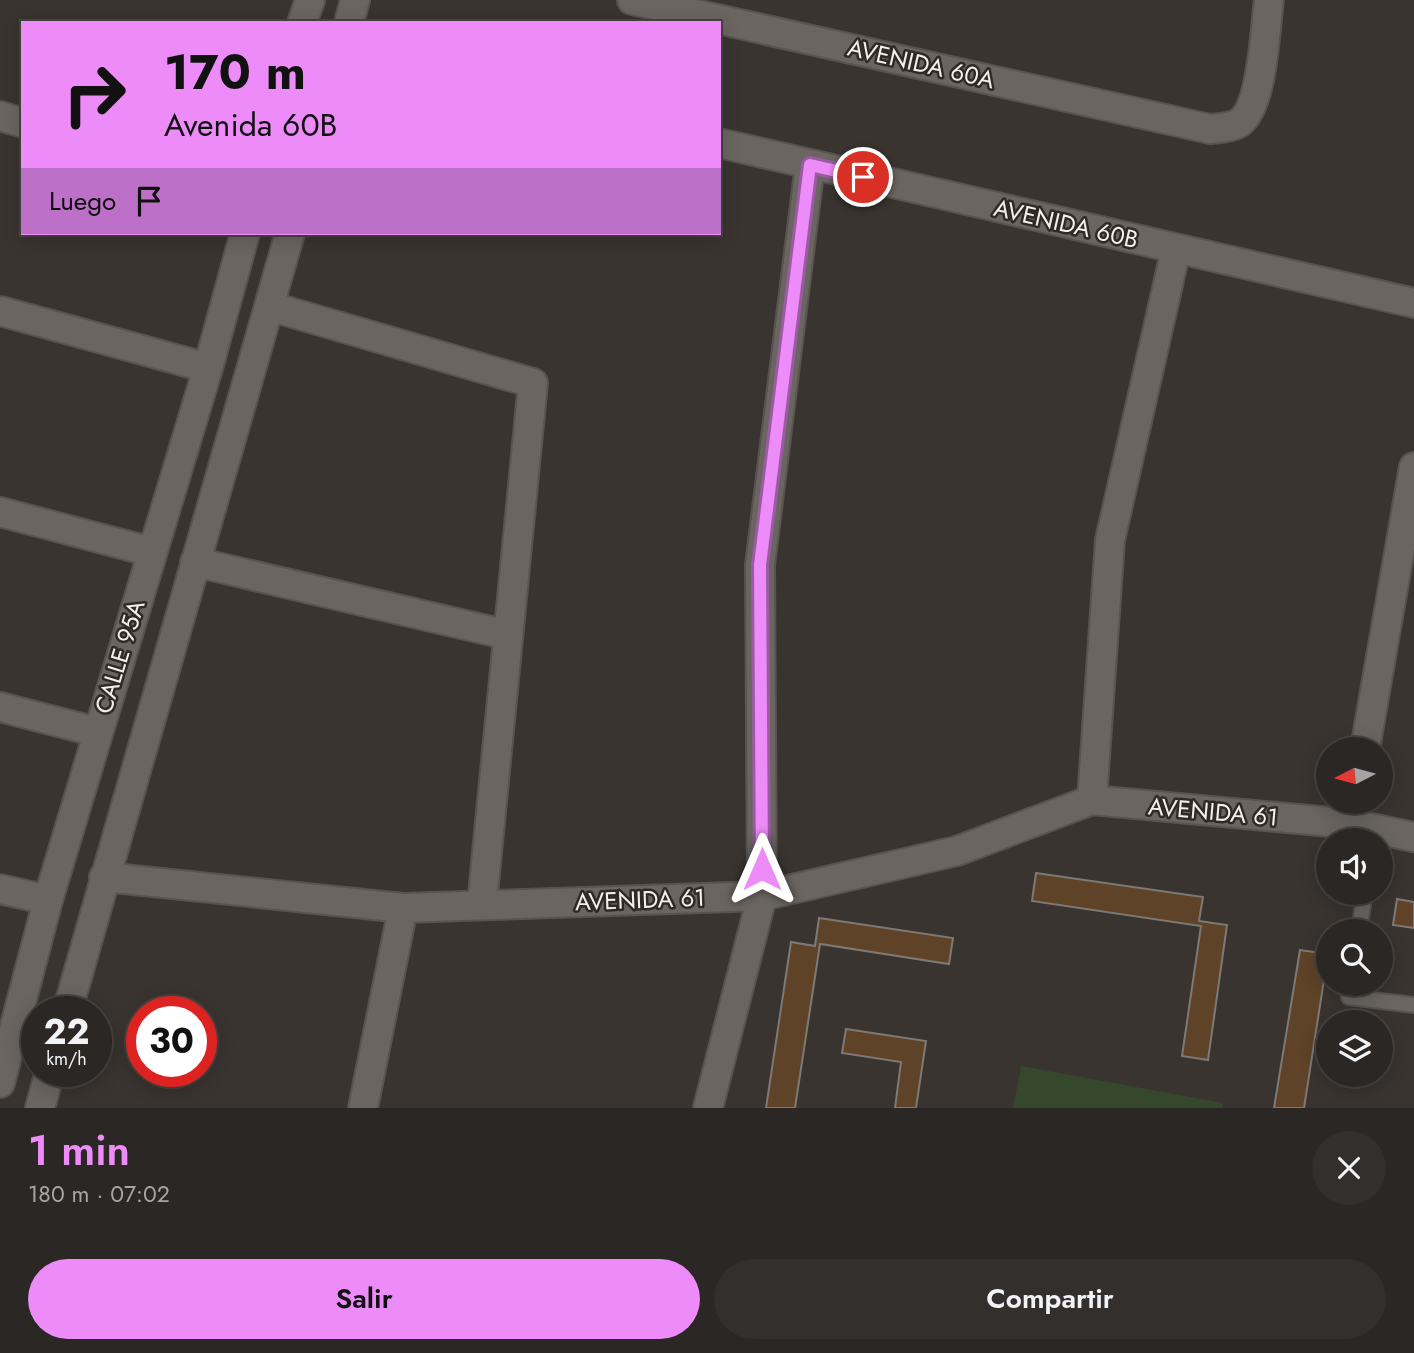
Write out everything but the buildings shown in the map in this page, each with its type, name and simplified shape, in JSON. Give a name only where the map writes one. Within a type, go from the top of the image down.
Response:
[{"type":"street","points":[[303,21],[310,0]]},
{"type":"street","name":"AVENIDA 60A","points":[[632,0],[1210,129],[1239,124],[1249,114],[1256,96],[1269,0]]},
{"type":"street","points":[[0,116],[21,121]]},
{"type":"street","name":"AVENIDA 60B","points":[[721,143],[1414,303]]},
{"type":"street","points":[[708,1108],[762,896],[760,565],[810,165]]},
{"type":"street","name":"CALLE 95A","points":[[1,1076],[48,900],[208,368],[243,235]]},
{"type":"street","name":"CALLE 95A","points":[[71,996],[289,235]]},
{"type":"street","points":[[1092,800],[1110,540],[1176,248]]},
{"type":"street","points":[[269,306],[533,383],[482,904]]},
{"type":"street","points":[[0,311],[208,368]]},
{"type":"street","points":[[1367,737],[1414,467]]},
{"type":"street","points":[[0,512],[152,552]]},
{"type":"street","points":[[195,562],[508,635]]},
{"type":"street","points":[[0,707],[97,732]]},
{"type":"street","name":"AVENIDA 61","points":[[104,877],[403,908],[762,896],[957,851],[1092,800],[1363,824],[1414,837]]},
{"type":"street","points":[[0,889],[48,900]]},
{"type":"street","points":[[363,1108],[403,908]]},
{"type":"street","points":[[40,1108],[46,1087]]},
{"type":"lane","points":[[1349,996],[1414,1005]]},
{"type":"green space","points":[[1021,1066],[1223,1103],[1222,1108],[1013,1108]]},
{"type":"route","points":[[762,869],[760,565],[810,165],[863,177]]}]
